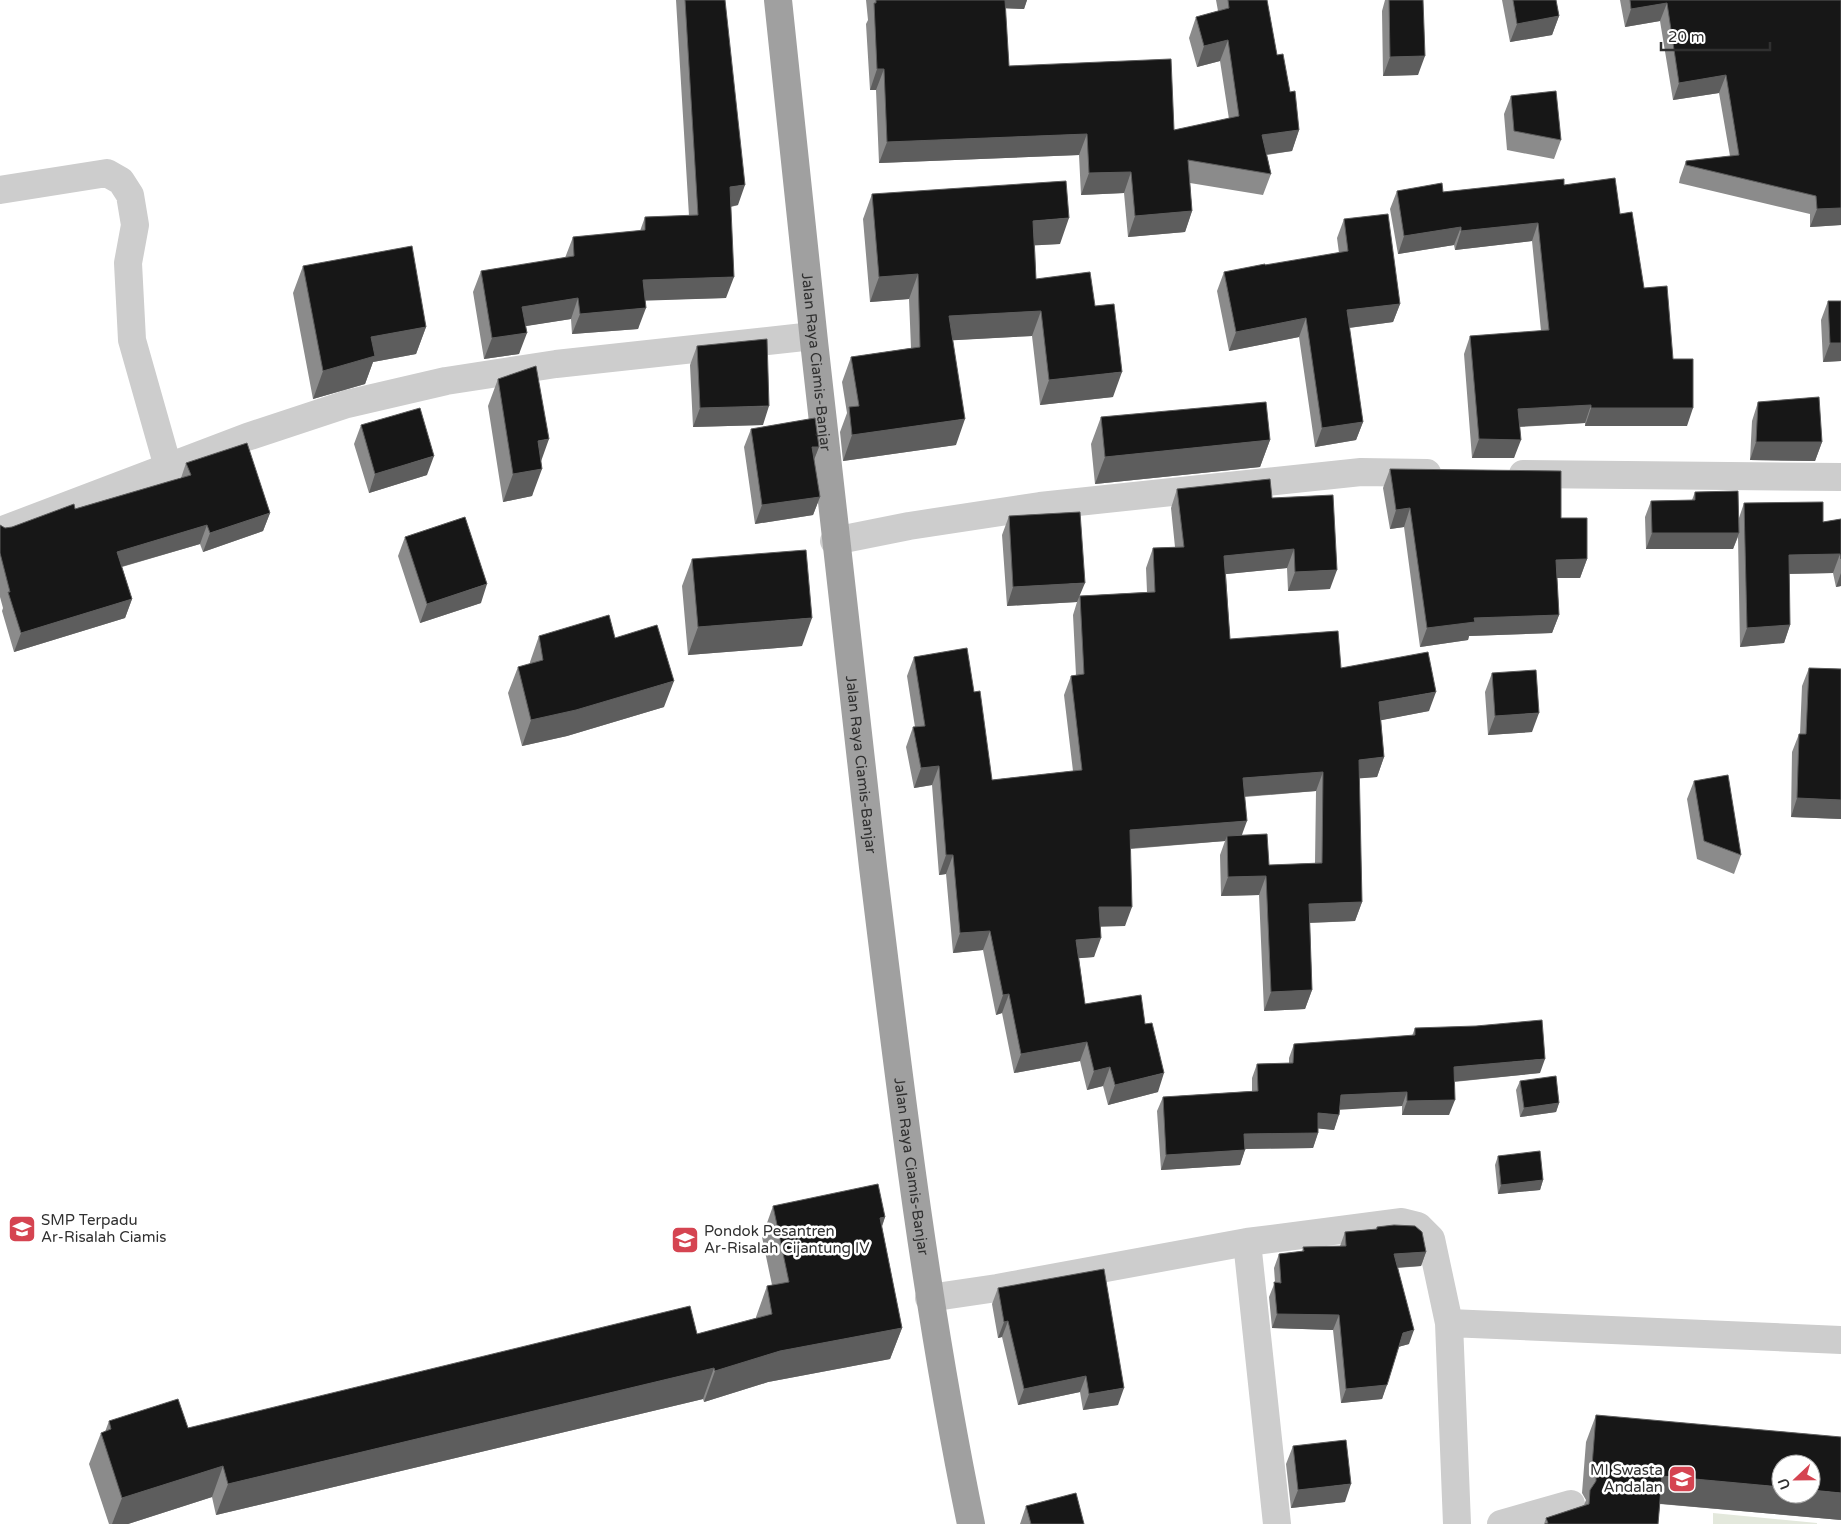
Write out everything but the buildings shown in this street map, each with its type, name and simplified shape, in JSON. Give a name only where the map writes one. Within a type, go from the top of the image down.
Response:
[{"type":"highway","name":"Jalan Raya Ciamis-Banjar","points":[[778,0],[834,541],[907,1151],[928,1298],[951,1428],[971,1524]]},
{"type":"street","points":[[0,190],[107,173],[121,181],[130,195],[135,224],[128,263],[132,340],[168,467]]},
{"type":"street","points":[[0,531],[248,437],[346,404],[446,381],[556,364],[813,336]]},
{"type":"street","points":[[834,541],[909,526],[1040,506],[1361,472],[1451,473]]},
{"type":"street","points":[[1501,473],[1841,477]]},
{"type":"street","points":[[928,1298],[996,1288],[1247,1242],[1402,1222],[1418,1226],[1431,1239],[1449,1323],[1457,1524]]},
{"type":"street","points":[[1247,1242],[1277,1524]]},
{"type":"street","points":[[1449,1323],[1841,1340]]},
{"type":"street","points":[[1501,1524],[1571,1504]]},
{"type":"shaded area","points":[[1713,1513],[1817,1523],[1817,1524],[1713,1524]]},
{"type":"place","name":"SMP Terpadu Ar-Risalah Ciamis","points":[[22,1229]]},
{"type":"place","name":"Pondok Pesantren Ar-Risalah Cijantung IV","points":[[685,1240]]},
{"type":"place","name":"MI Swasta Andalan","points":[[1682,1479]]}]
